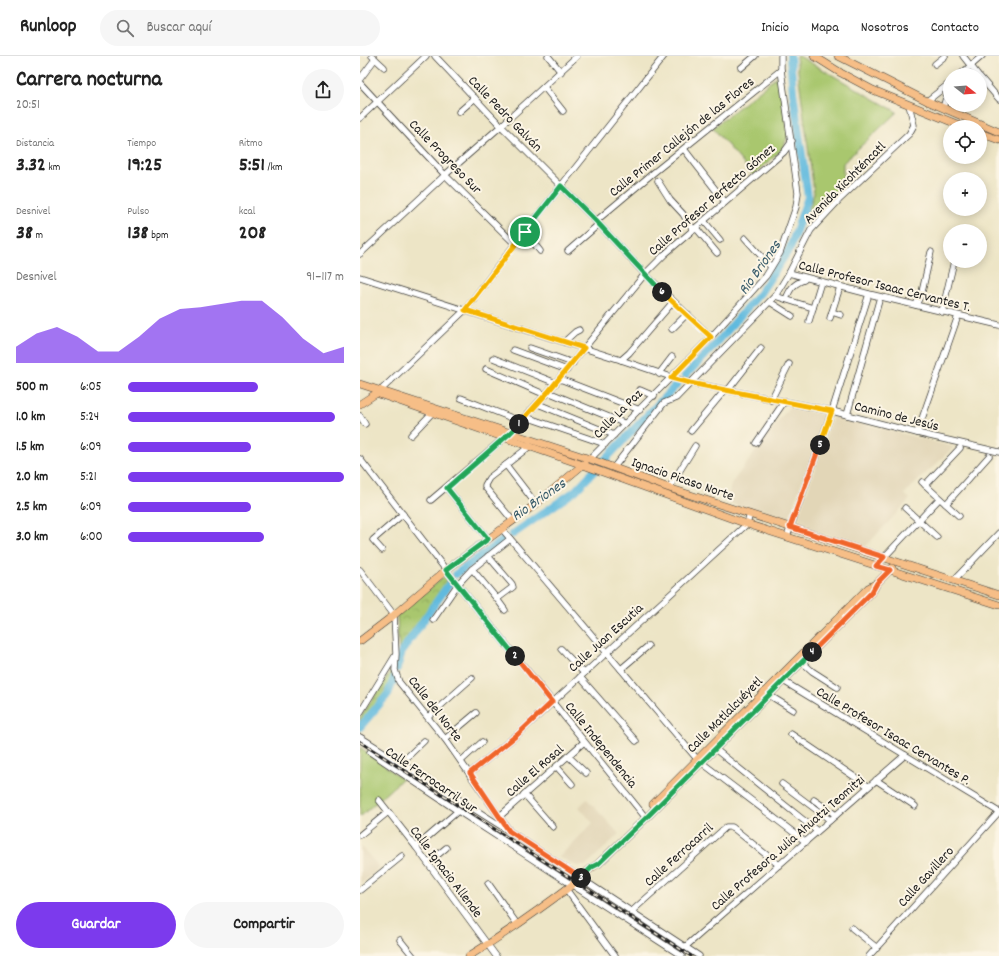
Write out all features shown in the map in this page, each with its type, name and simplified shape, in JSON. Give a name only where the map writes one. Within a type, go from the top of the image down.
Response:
[{"type":"main road","points":[[814,56],[841,73],[873,90],[946,120]]},
{"type":"main road","points":[[838,56],[927,102],[943,108]]},
{"type":"main road","points":[[953,112],[972,120]]},
{"type":"main road","points":[[987,126],[999,132]]},
{"type":"main road","points":[[987,136],[999,141]]},
{"type":"main road","name":"Ignacio Picaso Norte","points":[[360,384],[432,413],[590,459],[669,488],[999,595]]},
{"type":"main road","points":[[360,404],[379,392]]},
{"type":"main road","name":"Ignacio Picaso Norte","points":[[379,392],[508,436],[530,446],[747,524],[999,605]]},
{"type":"main road","name":"Calle La Paz","points":[[360,641],[394,615],[446,570],[536,504],[590,459]]},
{"type":"main road","name":"Calle Matlalcuéyetl","points":[[699,760],[715,749],[769,695],[780,680],[802,662],[872,592],[877,583],[898,562]]},
{"type":"main road","name":"Calle Matlalcuéyetl","points":[[469,956],[573,885],[592,867],[598,864],[699,760],[780,680],[868,588],[877,583]]},
{"type":"street","points":[[360,118],[426,56]]},
{"type":"street","name":"Calle Pedro Galván","points":[[435,56],[501,126],[598,222],[645,274],[711,337]]},
{"type":"street","points":[[548,56],[560,72]]},
{"type":"street","points":[[360,254],[577,56]]},
{"type":"street","points":[[379,392],[465,310],[515,244],[664,56]]},
{"type":"street","points":[[741,68],[755,56]]},
{"type":"street","name":"Calle La Paz","points":[[590,459],[711,337],[766,276],[780,253],[796,207],[798,193],[781,70],[781,56]]},
{"type":"street","points":[[935,64],[945,56]]},
{"type":"street","points":[[963,56],[971,66]]},
{"type":"street","points":[[969,68],[982,56]]},
{"type":"street","points":[[360,79],[373,58],[384,68]]},
{"type":"street","name":"Calle Primer Callejón de las Flores","points":[[568,251],[598,222],[684,149],[781,70]]},
{"type":"street","name":"Calle Progreso Sur","points":[[360,83],[445,175],[515,244]]},
{"type":"street","points":[[987,85],[999,99]]},
{"type":"street","points":[[544,87],[563,111]]},
{"type":"street","points":[[927,102],[943,89]]},
{"type":"street","points":[[459,112],[475,98]]},
{"type":"street","name":"Avenida Xicohténcatl","points":[[611,467],[664,402],[676,398],[770,302],[789,273],[811,230],[839,200],[909,134],[914,125],[909,105]]},
{"type":"street","points":[[987,125],[999,127]]},
{"type":"street","name":"Calle Profesor Perfecto Gómez","points":[[431,500],[508,436],[522,422],[573,363],[645,274],[665,254],[784,152],[792,141]]},
{"type":"street","points":[[684,149],[725,202]]},
{"type":"street","points":[[658,181],[670,200],[683,214],[687,221],[717,253]]},
{"type":"street","points":[[704,221],[720,240]]},
{"type":"street","points":[[525,232],[540,251]]},
{"type":"street","points":[[746,238],[771,267]]},
{"type":"street","points":[[916,306],[922,292],[931,252]]},
{"type":"street","points":[[942,312],[952,268]]},
{"type":"street","name":"Calle Profesor Isaac Cervantes T.","points":[[789,273],[916,306],[999,325]]},
{"type":"street","name":"Camino de Jesús","points":[[360,277],[621,360],[671,378],[771,400],[832,411],[999,452]]},
{"type":"street","points":[[786,299],[792,287],[805,278]]},
{"type":"street","points":[[809,321],[821,282]]},
{"type":"street","points":[[840,287],[831,315],[841,315]]},
{"type":"street","points":[[787,537],[832,411],[869,294]]},
{"type":"street","points":[[775,296],[813,308]]},
{"type":"street","points":[[847,415],[880,297]]},
{"type":"street","points":[[621,360],[629,353],[673,302]]},
{"type":"street","points":[[770,302],[792,316]]},
{"type":"street","points":[[672,329],[687,314]]},
{"type":"street","points":[[917,433],[958,316]]},
{"type":"street","points":[[564,342],[579,330]]},
{"type":"street","points":[[530,348],[573,363]]},
{"type":"street","points":[[691,431],[761,348]]},
{"type":"street","points":[[512,350],[567,370]]},
{"type":"street","points":[[659,374],[672,357]]},
{"type":"street","points":[[493,358],[640,410]]},
{"type":"street","points":[[771,400],[789,364]]},
{"type":"street","points":[[486,369],[626,424]]},
{"type":"street","points":[[640,390],[654,396]]},
{"type":"street","points":[[461,398],[522,422]]},
{"type":"street","points":[[756,443],[784,402]]},
{"type":"street","points":[[538,404],[614,435]]},
{"type":"street","points":[[411,435],[432,413]]},
{"type":"street","points":[[360,416],[365,424]]},
{"type":"street","points":[[526,417],[605,444]]},
{"type":"street","points":[[513,521],[485,487],[485,484],[489,478],[530,446]]},
{"type":"street","points":[[669,488],[695,446]]},
{"type":"street","points":[[959,516],[923,484],[960,448]]},
{"type":"street","points":[[946,504],[989,456]]},
{"type":"street","name":"Calle Independencia","points":[[360,459],[446,570],[644,816]]},
{"type":"street","points":[[506,465],[536,504]]},
{"type":"street","points":[[447,488],[488,539]]},
{"type":"street","points":[[876,566],[939,498]]},
{"type":"street","points":[[905,508],[937,537]]},
{"type":"street","points":[[382,550],[373,540],[403,514]]},
{"type":"street","points":[[747,524],[750,514]]},
{"type":"street","name":"Calle Juan Escutia","points":[[470,773],[517,735],[747,524]]},
{"type":"street","points":[[502,529],[699,760],[806,842]]},
{"type":"street","points":[[954,580],[999,533]]},
{"type":"street","points":[[433,620],[458,584],[472,569],[510,539]]},
{"type":"street","points":[[488,556],[513,586],[497,599]]},
{"type":"street","points":[[472,569],[505,610]]},
{"type":"street","points":[[360,570],[394,615]]},
{"type":"street","name":"Calle del Norte","points":[[394,615],[396,654],[395,670],[399,682],[445,739],[509,831]]},
{"type":"street","points":[[621,669],[648,646]]},
{"type":"street","points":[[561,649],[636,741]]},
{"type":"street","points":[[360,712],[396,654]]},
{"type":"street","points":[[802,662],[812,671],[837,687]]},
{"type":"street","points":[[428,717],[472,678]]},
{"type":"street","name":"Calle Profesor Isaac Cervantes P.","points":[[780,680],[999,812]]},
{"type":"street","points":[[769,695],[792,710]]},
{"type":"street","points":[[445,739],[476,713]]},
{"type":"street","points":[[791,734],[868,786]]},
{"type":"street","points":[[360,737],[509,831],[699,956]]},
{"type":"street","points":[[401,763],[424,741]]},
{"type":"street","points":[[461,761],[482,742]]},
{"type":"street","name":"Calle El Rosal","points":[[500,816],[584,742]]},
{"type":"street","points":[[715,749],[818,831]]},
{"type":"street","name":"Calle Ferrocarril Sur","points":[[370,752],[458,812],[682,956]]},
{"type":"street","name":"Calle Profesora Julia Ahuatzi Teomitzi","points":[[685,947],[905,755]]},
{"type":"street","points":[[568,756],[586,772]]},
{"type":"street","points":[[557,767],[572,784]]},
{"type":"street","points":[[876,780],[915,806]]},
{"type":"street","points":[[782,784],[830,820]]},
{"type":"street","points":[[524,794],[553,827]]},
{"type":"street","name":"Calle Ignacio Allende","points":[[379,800],[416,847],[496,956]]},
{"type":"street","points":[[814,800],[836,815]]},
{"type":"street","points":[[360,835],[388,812]]},
{"type":"street","points":[[416,847],[458,812]]},
{"type":"street","name":"Calle Gavillero","points":[[869,956],[999,812]]},
{"type":"street","name":"Calle Ferrocarril","points":[[631,912],[726,827],[732,827],[779,865]]},
{"type":"street","points":[[428,863],[446,848]]},
{"type":"street","points":[[360,890],[402,856]]},
{"type":"street","points":[[488,883],[517,924]]},
{"type":"street","points":[[566,889],[615,956]]},
{"type":"street","points":[[852,928],[877,948]]},
{"type":"street","points":[[400,940],[413,956]]},
{"type":"shaded area","points":[[789,407],[826,415],[788,520],[727,503],[731,484]]},
{"type":"shaded area","points":[[833,416],[954,447],[904,494],[910,499],[865,547],[796,525]]},
{"type":"shaded area","points":[[587,799],[619,834],[585,866],[577,866],[559,857],[593,823],[579,807]]},
{"type":"shaded area","points":[[360,846],[380,867],[360,885]]},
{"type":"green space","points":[[796,56],[799,56],[897,112],[843,163],[843,186],[804,225],[814,193]]},
{"type":"green space","points":[[780,74],[788,136],[782,150],[753,175],[713,128]]},
{"type":"green space","points":[[444,577],[450,582],[399,655],[397,616]]},
{"type":"green space","points":[[392,669],[386,692],[360,724],[360,718]]},
{"type":"green space","points":[[360,747],[402,779],[360,817]]},
{"type":"waterway","name":"Rio Briones","points":[[685,376],[715,345],[760,293],[790,248],[808,197],[793,92],[790,56]]},
{"type":"waterway","name":"Rio Briones","points":[[513,534],[575,491],[678,383]]},
{"type":"waterway","name":"Rio Briones","points":[[456,574],[505,539]]},
{"type":"waterway","name":"Rio Briones","points":[[397,668],[402,651],[451,581]]},
{"type":"waterway","name":"Rio Briones","points":[[360,727],[388,694],[394,678]]},
{"type":"railway","points":[[360,742],[691,956]]},
{"type":"route","points":[[561,186],[645,274],[711,337],[671,378],[832,411],[790,527],[884,557],[876,566],[890,570],[877,583],[872,592],[646,818],[598,864],[592,867],[580,878],[509,831],[470,773],[517,735],[552,702],[446,570],[488,539],[447,488],[510,433],[526,417],[584,348],[465,310],[525,232],[561,186]]}]
